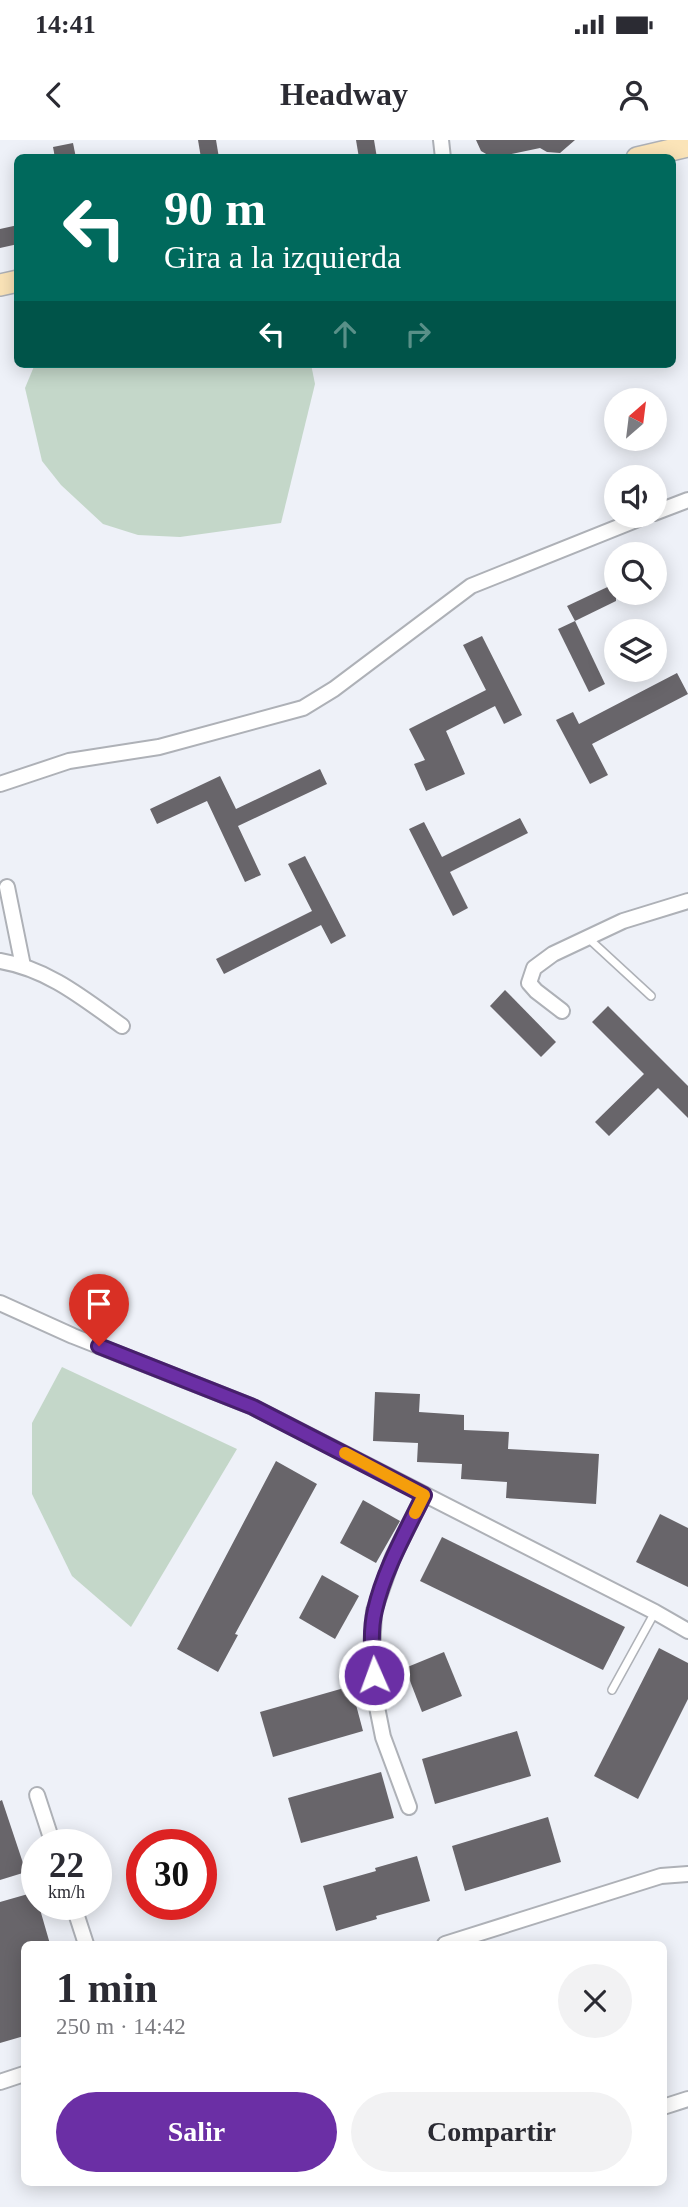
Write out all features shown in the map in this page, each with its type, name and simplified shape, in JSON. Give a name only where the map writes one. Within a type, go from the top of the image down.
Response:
[{"type":"street","points":[[654,154],[688,146]]},
{"type":"street","points":[[667,508],[688,500]]},
{"type":"street","points":[[0,784],[69,761],[159,747],[303,708],[334,689],[471,586],[616,528]]},
{"type":"street","points":[[7,887],[23,966]]},
{"type":"street","points":[[562,1011],[536,992],[529,983],[534,968],[553,954],[623,920],[688,901]]},
{"type":"street","points":[[0,961],[43,973],[122,1026]]},
{"type":"street","points":[[0,1303],[73,1336],[253,1407],[688,1631]]},
{"type":"street","points":[[409,1807],[383,1737],[375,1697],[372,1653],[374,1611],[393,1557],[424,1495]]},
{"type":"street","points":[[37,1795],[48,1829]]},
{"type":"street","points":[[455,1941],[661,1877],[688,1874]]},
{"type":"street","points":[[78,1920],[85,1941]]},
{"type":"street","points":[[0,2081],[21,2075]]},
{"type":"street","points":[[667,2106],[688,2099]]},
{"type":"lane","points":[[587,938],[651,996]]},
{"type":"lane","points":[[612,1690],[655,1612]]},
{"type":"green space","points":[[33,368],[312,368],[315,384],[281,523],[180,537],[138,535],[103,524],[61,485],[42,461],[25,388]]},
{"type":"green space","points":[[62,1367],[237,1449],[131,1627],[72,1576],[32,1494],[32,1423]]},
{"type":"building","points":[[198,140],[216,140],[218,154],[200,154]]},
{"type":"building","points":[[356,140],[374,140],[376,154],[358,154]]},
{"type":"building","points":[[476,140],[575,140],[560,153],[547,152],[540,148],[512,154],[486,154],[481,151]]},
{"type":"building","points":[[73,143],[75,154],[54,154],[53,147]]},
{"type":"building","points":[[14,226],[14,245],[0,248],[0,229]]},
{"type":"building","points":[[604,589],[604,605],[608,605],[575,621],[567,606]]},
{"type":"building","points":[[575,621],[605,684],[589,692],[558,629]]},
{"type":"building","points":[[482,636],[522,715],[504,724],[495,706],[446,731],[465,774],[426,791],[414,764],[425,760],[409,729],[486,690],[463,645]]},
{"type":"building","points":[[677,673],[688,694],[592,744],[608,775],[590,784],[556,720],[573,712],[579,724],[660,682],[667,682],[667,678]]},
{"type":"building","points":[[320,769],[327,784],[238,826],[261,875],[245,882],[207,801],[157,824],[150,809],[220,776],[236,809]]},
{"type":"building","points":[[520,818],[528,833],[450,872],[468,908],[453,916],[409,829],[424,822],[442,857]]},
{"type":"building","points":[[305,856],[346,936],[331,944],[321,925],[224,974],[216,959],[312,911],[288,864]]},
{"type":"building","points":[[505,990],[556,1042],[541,1057],[490,1006]]},
{"type":"building","points":[[608,1006],[688,1086],[688,1118],[658,1088],[609,1136],[595,1122],[644,1074],[592,1022]]},
{"type":"building","points":[[375,1392],[420,1394],[419,1412],[464,1415],[464,1430],[509,1432],[508,1449],[599,1454],[596,1504],[506,1498],[507,1482],[461,1479],[462,1464],[417,1462],[418,1443],[373,1441]]},
{"type":"building","points":[[276,1461],[317,1484],[235,1634],[238,1635],[218,1672],[177,1649]]},
{"type":"building","points":[[363,1500],[400,1521],[376,1563],[340,1543]]},
{"type":"building","points":[[660,1514],[688,1528],[688,1587],[636,1562]]},
{"type":"building","points":[[442,1537],[625,1627],[603,1670],[420,1581]]},
{"type":"building","points":[[322,1575],[359,1596],[335,1639],[299,1618]]},
{"type":"building","points":[[659,1648],[688,1663],[688,1699],[638,1799],[594,1776]]},
{"type":"building","points":[[444,1652],[462,1696],[422,1712],[405,1668]]},
{"type":"building","points":[[351,1686],[363,1731],[273,1757],[260,1712]]},
{"type":"building","points":[[517,1731],[531,1776],[435,1804],[422,1759]]},
{"type":"building","points":[[381,1772],[394,1818],[301,1843],[288,1798]]},
{"type":"building","points":[[2,1800],[21,1857],[21,1874],[0,1880]]},
{"type":"building","points":[[548,1817],[561,1862],[465,1891],[452,1846]]},
{"type":"building","points":[[417,1856],[430,1901],[376,1916],[377,1919],[336,1931],[323,1886]]},
{"type":"building","points":[[21,1896],[21,1920],[43,1920],[49,1941],[21,1941],[21,2037],[0,2043],[0,1902]]},
{"type":"slow traffic","points":[[345,1453],[424,1495],[415,1513]]},
{"type":"route","points":[[99,1346],[253,1407],[424,1495],[393,1557],[374,1611],[374,1675]]}]
